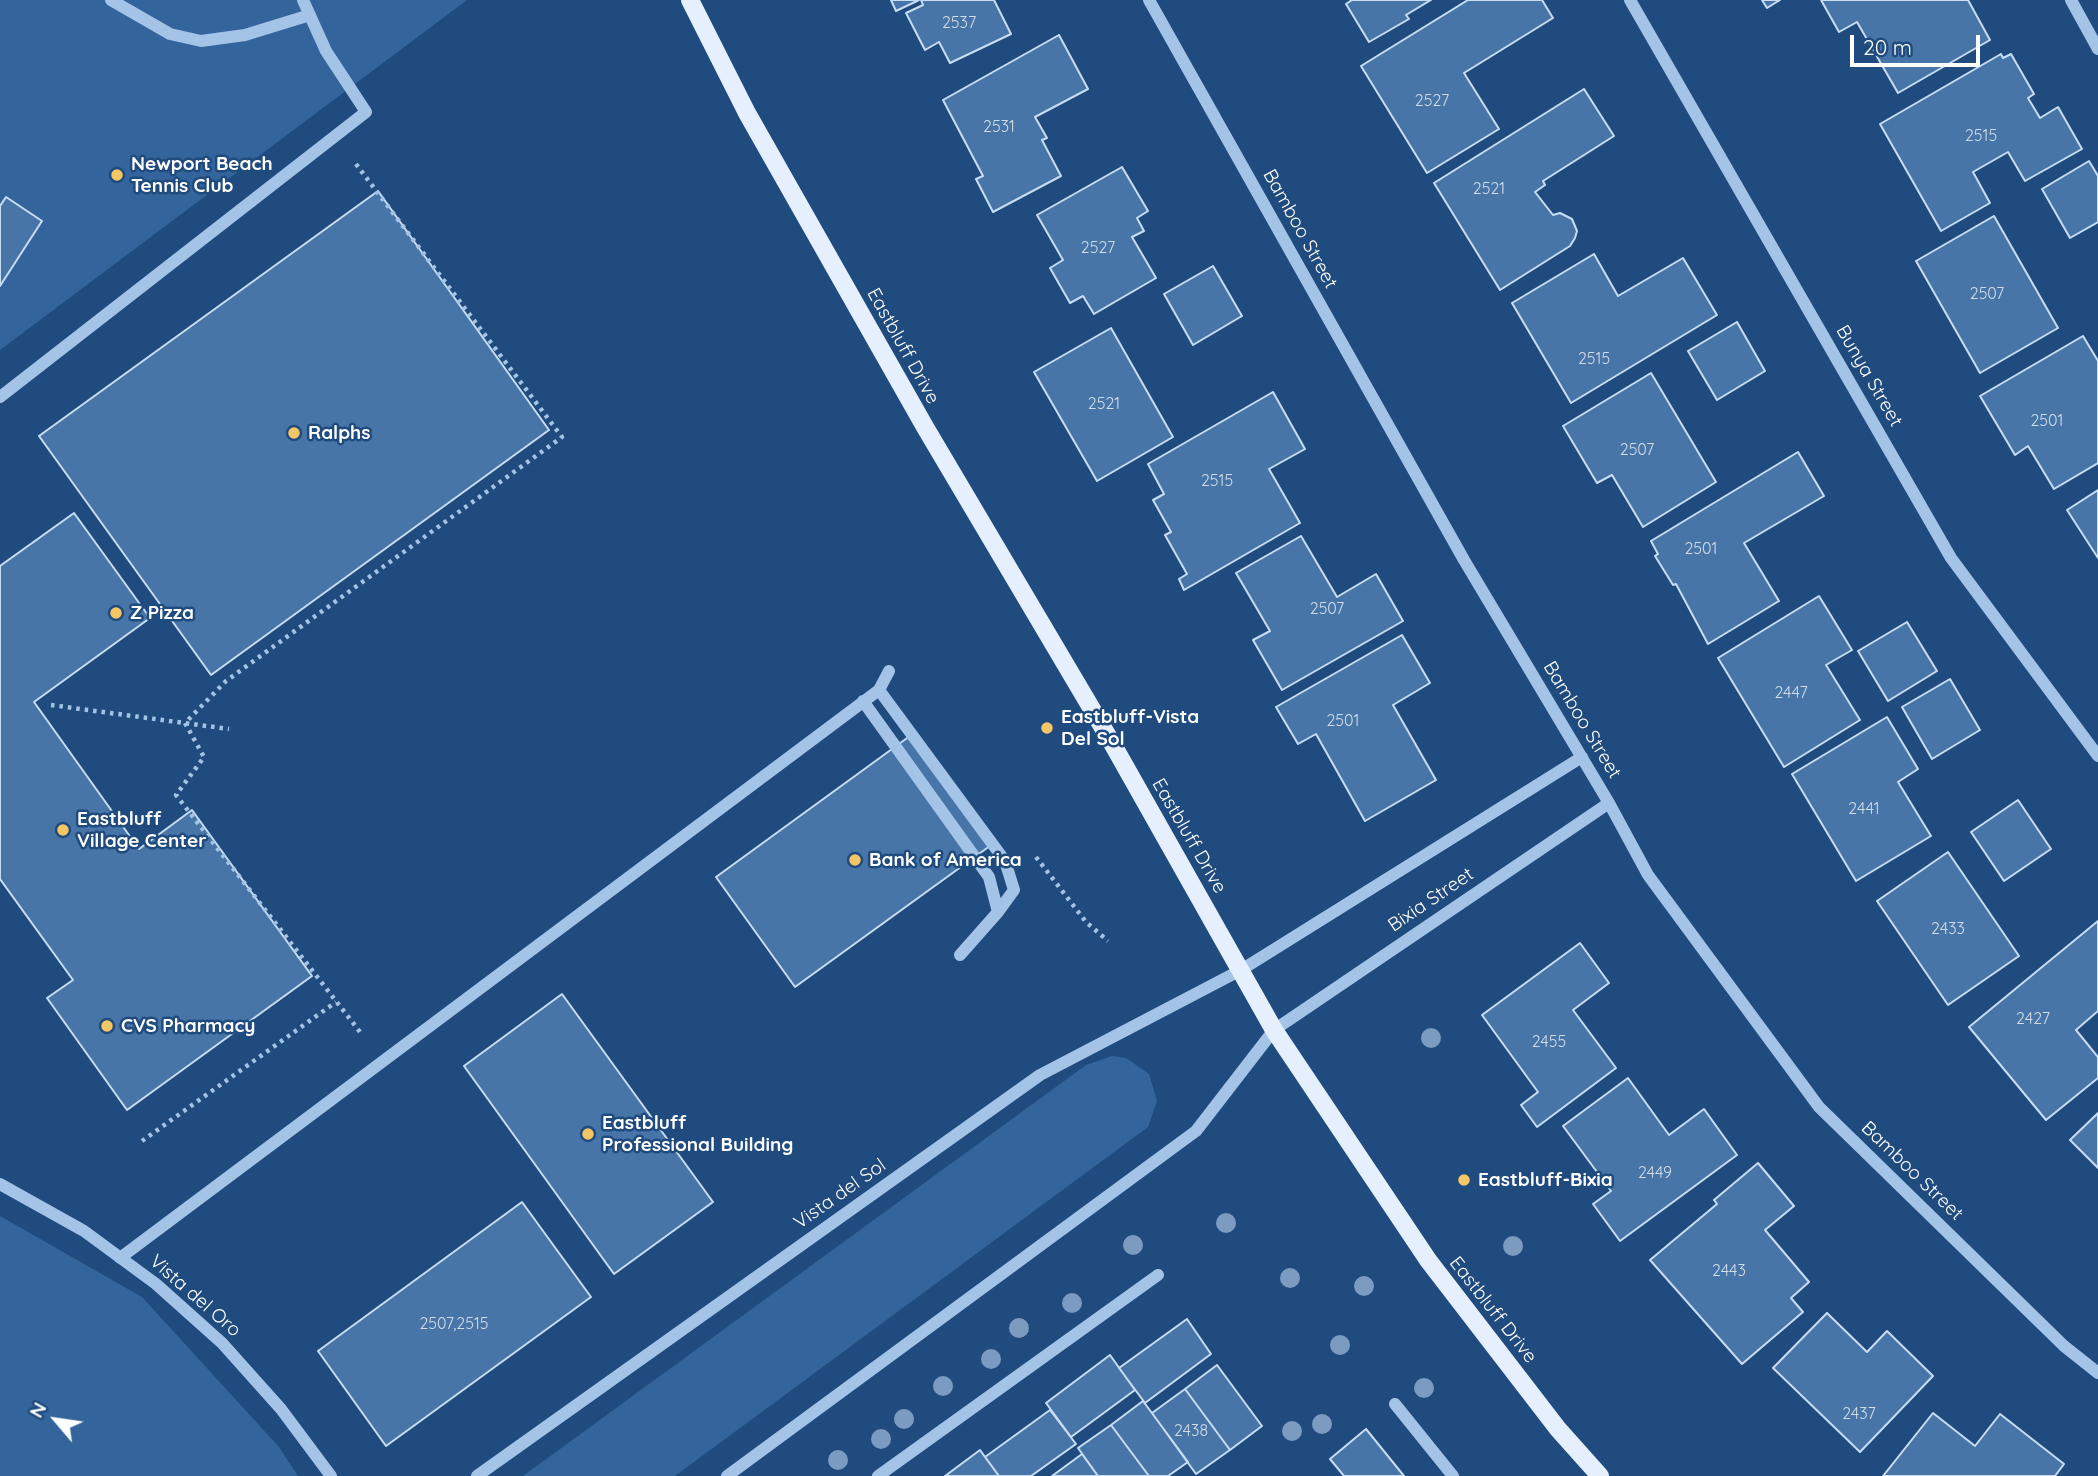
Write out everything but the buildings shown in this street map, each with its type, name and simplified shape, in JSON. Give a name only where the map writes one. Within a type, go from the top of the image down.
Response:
[{"type":"main road","name":"Eastbluff Drive","points":[[690,0],[747,113],[925,427],[1105,732],[1274,1030],[1428,1260],[1558,1429],[1600,1476]]},
{"type":"street","points":[[111,0],[170,34],[201,41],[245,35],[310,15]]},
{"type":"street","points":[[0,397],[366,112],[326,51],[303,0]]},
{"type":"street","name":"Bamboo Street","points":[[1149,0],[1464,560],[1609,803],[1648,875],[1819,1107],[2064,1346],[2098,1373]]},
{"type":"street","name":"Bunya Street","points":[[1630,0],[1951,558],[2098,756]]},
{"type":"street","points":[[2071,0],[2098,49]]},
{"type":"street","points":[[120,1258],[879,690],[889,671]]},
{"type":"street","points":[[879,690],[1005,861],[1014,890],[960,955]]},
{"type":"street","points":[[863,701],[989,877],[998,912]]},
{"type":"street","name":"Bixia Street","points":[[1241,970],[1582,757]]},
{"type":"street","name":"Bixia Street","points":[[1274,1030],[1609,803]]},
{"type":"street","name":"Vista del Sol","points":[[477,1476],[1040,1075],[1241,970]]},
{"type":"street","points":[[727,1476],[1196,1131],[1274,1030]]},
{"type":"street","name":"Vista del Oro","points":[[0,1184],[84,1231],[156,1284],[222,1343],[281,1409],[331,1476]]},
{"type":"street","points":[[878,1476],[1158,1275]]},
{"type":"street","points":[[1395,1404],[1453,1476]]},
{"type":"path","points":[[185,723],[226,681],[562,437],[356,164]]},
{"type":"path","points":[[51,705],[229,729]]},
{"type":"path","points":[[185,723],[204,757],[176,795],[360,1032]]},
{"type":"path","points":[[142,1141],[336,1002]]},
{"type":"shaded area","name":"Newport Beach Tennis Club","points":[[0,0],[467,0],[0,350]]},
{"type":"shaded area","points":[[1112,1056],[1126,1058],[1149,1074],[1157,1101],[1148,1127],[675,1476],[523,1476],[1086,1065]]},
{"type":"shaded area","points":[[0,1216],[142,1297],[279,1447],[298,1476],[0,1476]]},
{"type":"place","name":"Newport Beach Tennis Club","points":[[117,175]]},
{"type":"place","name":"Ralphs","points":[[294,433]]},
{"type":"place","name":"Z Pizza","points":[[116,613]]},
{"type":"place","name":"Eastbluff-Vista Del Sol","points":[[1047,728]]},
{"type":"place","name":"Eastbluff Village Center","points":[[63,830]]},
{"type":"place","name":"Bank of America","points":[[855,860]]},
{"type":"place","name":"CVS Pharmacy","points":[[107,1026]]},
{"type":"place","name":"Eastbluff Professional Building","points":[[588,1134]]},
{"type":"place","name":"Eastbluff-Bixia","points":[[1464,1180]]}]
